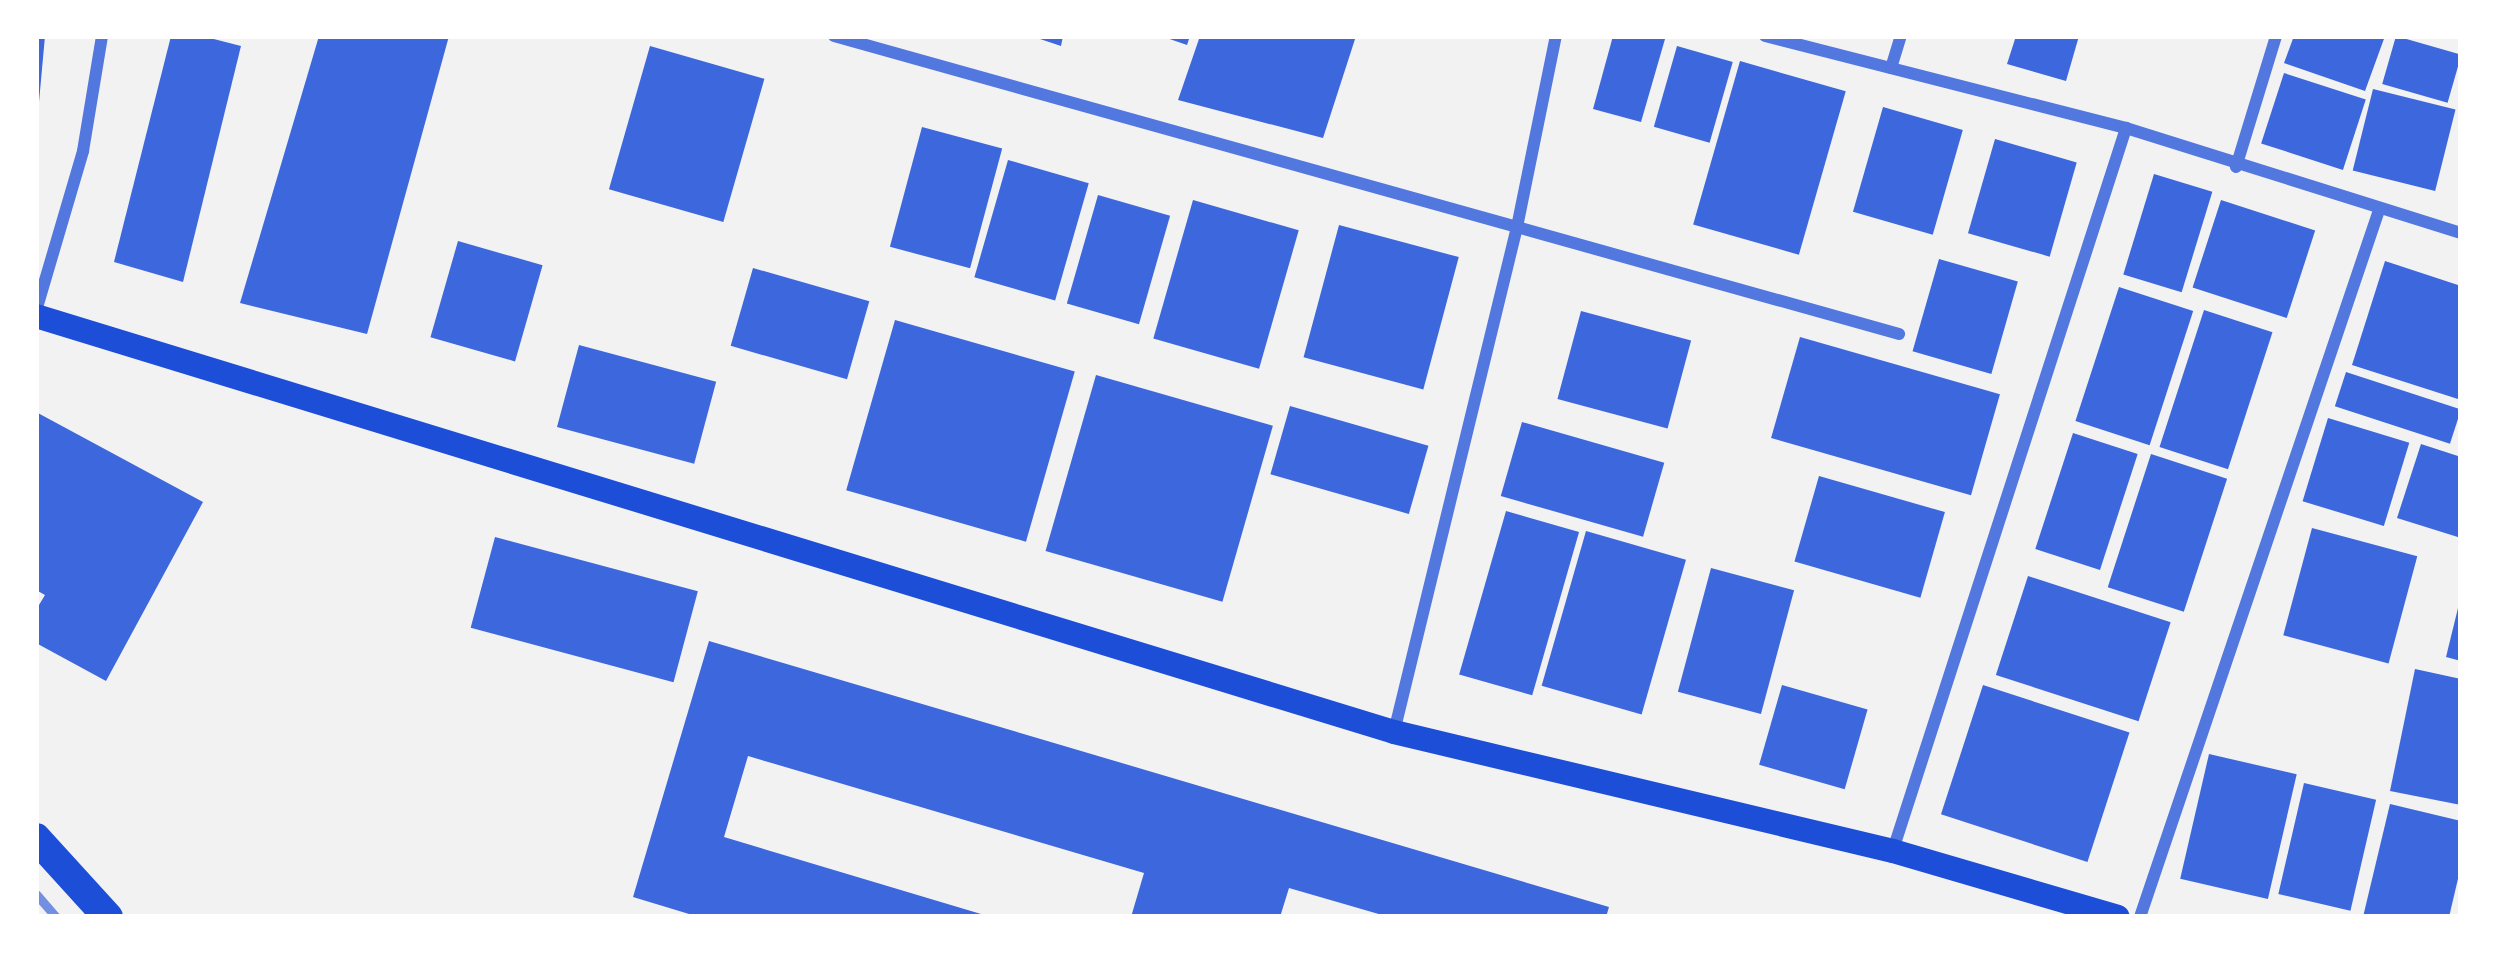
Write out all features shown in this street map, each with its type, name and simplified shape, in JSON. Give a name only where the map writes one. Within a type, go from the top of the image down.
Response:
[{"type":"main road","points":[[36,314],[1394,732],[1893,851],[2118,917]]},
{"type":"main road","points":[[36,838],[108,917]]},
{"type":"street","points":[[36,314],[83,151],[103,36]]},
{"type":"street","points":[[834,36],[1899,334]]},
{"type":"street","points":[[1394,732],[1517,227],[1556,36]]},
{"type":"street","points":[[1765,36],[2126,128],[2461,233]]},
{"type":"street","points":[[1891,68],[1901,36]]},
{"type":"street","points":[[2236,166],[2276,36]]},
{"type":"street","points":[[1893,851],[2126,128]]},
{"type":"street","points":[[2140,917],[2379,210]]},
{"type":"building","points":[[36,36],[45,36],[39,102],[36,102]]},
{"type":"building","points":[[171,36],[202,36],[241,46],[183,282],[114,262]]},
{"type":"building","points":[[319,36],[449,36],[367,334],[240,303]]},
{"type":"building","points":[[1031,36],[1063,36],[1061,46]]},
{"type":"building","points":[[1161,36],[1190,36],[1187,45]]},
{"type":"building","points":[[1200,36],[1356,36],[1323,138],[1178,100]]},
{"type":"building","points":[[1613,36],[1665,39],[1641,122],[1593,109]]},
{"type":"building","points":[[2016,36],[2079,36],[2066,81],[2007,64]]},
{"type":"building","points":[[2294,36],[2385,36],[2365,91],[2284,63]]},
{"type":"building","points":[[2396,36],[2461,55],[2448,103],[2382,84]]},
{"type":"building","points":[[650,46],[764,79],[723,222],[609,189]]},
{"type":"building","points":[[1677,46],[1733,62],[1710,143],[1654,127]]},
{"type":"building","points":[[1740,61],[1846,91],[1799,255],[1693,224]]},
{"type":"building","points":[[2284,73],[2366,100],[2343,170],[2261,143]]},
{"type":"building","points":[[2373,89],[2455,110],[2435,191],[2353,171]]},
{"type":"building","points":[[1883,107],[1963,130],[1933,235],[1853,212]]},
{"type":"building","points":[[922,127],[1002,148],[970,268],[890,247]]},
{"type":"building","points":[[1995,139],[2077,162],[2050,257],[1968,233]]},
{"type":"building","points":[[1008,160],[1089,183],[1055,300],[974,277]]},
{"type":"building","points":[[2154,174],[2212,192],[2182,292],[2123,274]]},
{"type":"building","points":[[1098,195],[1170,216],[1139,324],[1067,304]]},
{"type":"building","points":[[1193,200],[1299,230],[1259,369],[1153,338]]},
{"type":"building","points":[[2221,200],[2315,231],[2287,318],[2193,287]]},
{"type":"building","points":[[1339,225],[1459,257],[1423,389],[1304,357]]},
{"type":"building","points":[[458,241],[543,265],[515,361],[430,337]]},
{"type":"building","points":[[1939,259],[2018,282],[1991,374],[1913,351]]},
{"type":"building","points":[[2385,261],[2461,286],[2461,400],[2352,365]]},
{"type":"building","points":[[753,268],[869,301],[847,379],[731,346]]},
{"type":"building","points":[[2119,287],[2193,311],[2150,445],[2075,421]]},
{"type":"building","points":[[2204,310],[2272,332],[2228,469],[2160,447]]},
{"type":"building","points":[[1581,311],[1691,341],[1668,428],[1557,399]]},
{"type":"building","points":[[895,320],[1075,372],[1026,542],[846,490]]},
{"type":"building","points":[[1800,337],[2000,394],[1971,495],[1771,438]]},
{"type":"building","points":[[579,345],[716,382],[694,464],[557,427]]},
{"type":"building","points":[[2346,372],[2461,409],[2450,444],[2335,406]]},
{"type":"building","points":[[1096,375],[1273,426],[1222,602],[1046,551]]},
{"type":"building","points":[[1290,406],[1428,446],[1409,514],[1270,474]]},
{"type":"building","points":[[36,412],[203,502],[106,681],[36,643],[36,610],[45,595],[36,590]]},
{"type":"building","points":[[2328,418],[2409,443],[2384,526],[2303,501]]},
{"type":"building","points":[[1522,422],[1664,463],[1643,537],[1501,496]]},
{"type":"building","points":[[2073,433],[2138,454],[2100,570],[2035,549]]},
{"type":"building","points":[[2421,444],[2461,457],[2461,538],[2397,518]]},
{"type":"building","points":[[2151,454],[2227,479],[2184,612],[2108,587]]},
{"type":"building","points":[[1819,476],[1945,512],[1920,598],[1794,562]]},
{"type":"building","points":[[1506,511],[1579,532],[1532,695],[1459,674]]},
{"type":"building","points":[[2312,528],[2417,556],[2389,663],[2283,635]]},
{"type":"building","points":[[1586,531],[1686,560],[1642,714],[1542,686]]},
{"type":"building","points":[[495,537],[698,591],[674,682],[471,628]]},
{"type":"building","points":[[1711,568],[1794,590],[1761,714],[1678,692]]},
{"type":"building","points":[[2028,576],[2171,622],[2139,721],[1996,675]]},
{"type":"building","points":[[2461,604],[2461,661],[2446,657]]},
{"type":"building","points":[[709,641],[1609,907],[1606,917],[1389,917],[1289,888],[1280,917],[1131,917],[1144,873],[748,756],[724,837],[991,917],[699,917],[633,897]]},
{"type":"building","points":[[2415,669],[2461,679],[2461,805],[2390,791]]},
{"type":"building","points":[[1782,685],[1868,710],[1845,789],[1759,765]]},
{"type":"building","points":[[1983,685],[2129,733],[2087,862],[1941,814]]},
{"type":"building","points":[[2209,754],[2297,774],[2268,899],[2180,879]]},
{"type":"building","points":[[2304,783],[2376,800],[2350,911],[2278,894]]},
{"type":"building","points":[[2390,804],[2461,821],[2461,866],[2449,917],[2363,917]]},
{"type":"railway","points":[[36,894],[56,917]]}]
